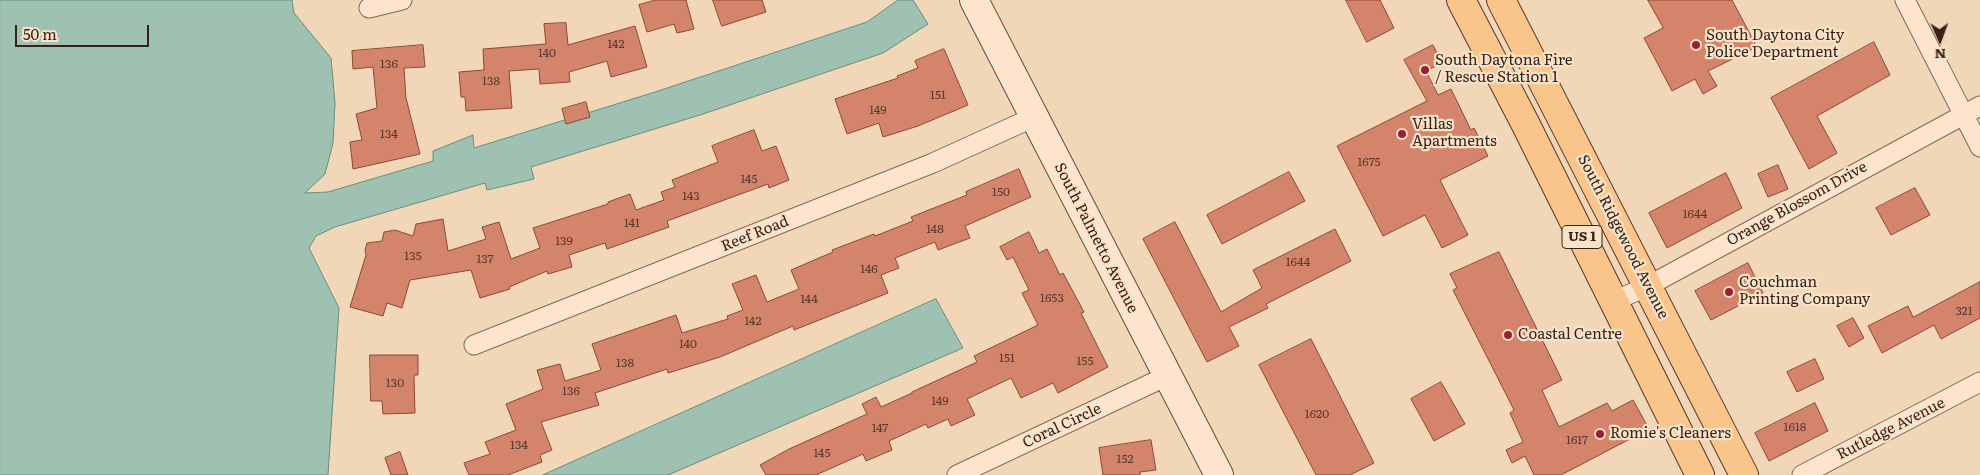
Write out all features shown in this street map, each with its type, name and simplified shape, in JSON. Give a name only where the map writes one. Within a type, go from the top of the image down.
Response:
[{"type":"main road","name":"US 1","points":[[1462,0],[1700,475]]},
{"type":"main road","name":"South Ridgewood Avenue","points":[[1501,0],[1744,475]]},
{"type":"street","points":[[369,8],[402,0]]},
{"type":"street","name":"South Palmetto Avenue","points":[[974,0],[1218,475]]},
{"type":"street","points":[[1905,0],[1980,147]]},
{"type":"street","name":"Orange Blossom Drive","points":[[1614,301],[1648,286],[1980,106]]},
{"type":"street","name":"Reef Road","points":[[474,345],[933,163],[1034,117]]},
{"type":"street","name":"Coral Circle","points":[[957,475],[1167,376]]},
{"type":"street","name":"Rutledge Avenue","points":[[1802,475],[1980,382]]},
{"type":"shaded area","points":[[0,0],[292,0],[294,13],[331,58],[335,103],[333,143],[325,174],[305,193],[328,192],[433,161],[433,151],[473,135],[474,148],[652,93],[867,22],[898,0],[913,0],[928,24],[883,53],[700,115],[531,167],[534,179],[487,190],[485,183],[335,227],[316,236],[309,248],[339,308],[328,475],[0,475]]},
{"type":"shaded area","points":[[936,299],[963,348],[668,475],[543,475]]},
{"type":"building","points":[[656,0],[686,0],[694,29],[677,33],[674,24],[647,32],[639,5]]},
{"type":"building","points":[[713,0],[762,0],[766,12],[722,26]]},
{"type":"building","points":[[1346,0],[1380,0],[1394,28],[1367,42]]},
{"type":"building","name":"South Daytona City Police Department","points":[[1648,0],[1732,0],[1757,47],[1708,71],[1717,86],[1703,94],[1695,79],[1672,91],[1644,38],[1663,28]]},
{"type":"building","points":[[566,23],[568,45],[635,26],[647,67],[611,77],[607,61],[569,72],[570,82],[540,84],[539,69],[509,71],[512,108],[466,111],[465,97],[461,97],[459,72],[484,70],[483,49],[546,44],[544,24]]},
{"type":"building","points":[[1874,42],[1890,75],[1817,116],[1837,153],[1809,169],[1771,98]]},
{"type":"building","points":[[423,45],[425,67],[404,68],[406,98],[420,154],[353,169],[350,142],[362,140],[356,114],[377,108],[373,67],[353,69],[352,51]]},
{"type":"building","points":[[1433,45],[1442,63],[1426,71],[1438,95],[1451,89],[1471,130],[1474,128],[1488,156],[1440,180],[1468,235],[1442,248],[1425,215],[1383,236],[1337,146],[1427,101],[1404,60]]},
{"type":"building","points":[[944,49],[968,105],[918,126],[883,137],[879,123],[847,134],[835,99],[898,78],[897,76],[918,68],[915,61]]},
{"type":"building","points":[[586,102],[590,117],[566,124],[562,109]]},
{"type":"building","points":[[754,130],[762,151],[776,146],[789,180],[769,188],[768,184],[667,221],[669,227],[607,249],[605,243],[569,255],[572,267],[548,274],[547,271],[509,287],[510,289],[480,298],[471,270],[410,280],[402,308],[387,303],[383,316],[350,307],[366,255],[367,243],[382,241],[384,232],[395,230],[413,236],[416,224],[443,219],[448,251],[486,239],[482,227],[499,222],[511,259],[540,248],[533,228],[608,204],[608,202],[630,194],[636,210],[664,200],[661,192],[675,187],[672,180],[718,162],[712,146]]},
{"type":"building","points":[[1778,165],[1788,189],[1768,197],[1758,174]]},
{"type":"building","points":[[1019,169],[1031,197],[965,226],[970,238],[938,250],[935,242],[895,258],[899,268],[881,275],[888,293],[794,330],[793,326],[720,357],[668,373],[667,369],[595,393],[599,405],[541,422],[552,450],[540,455],[542,462],[508,475],[469,475],[464,463],[490,454],[485,442],[516,430],[506,404],[543,389],[537,370],[560,364],[565,381],[601,370],[592,344],[676,315],[682,333],[728,319],[727,316],[743,310],[732,284],[756,275],[767,302],[799,289],[791,270],[833,252],[832,250],[913,221],[911,217],[967,195],[966,192]]},
{"type":"building","points":[[1289,172],[1305,201],[1222,244],[1207,215]]},
{"type":"building","points":[[1726,173],[1742,208],[1667,248],[1649,213]]},
{"type":"building","points":[[1915,188],[1930,215],[1891,235],[1876,208]]},
{"type":"building","points":[[1175,222],[1221,312],[1262,288],[1253,270],[1335,229],[1351,261],[1266,304],[1268,308],[1229,327],[1239,346],[1207,362],[1143,239]]},
{"type":"building","points":[[1029,232],[1039,253],[1047,249],[1060,275],[1063,273],[1084,312],[1081,313],[1108,367],[1058,393],[1053,383],[1021,398],[1011,378],[967,399],[975,415],[951,426],[948,419],[928,428],[926,424],[889,441],[892,450],[866,461],[863,454],[816,475],[766,475],[760,465],[789,449],[867,414],[862,404],[876,397],[881,407],[977,362],[974,356],[1038,325],[1022,293],[1029,290],[1013,257],[1007,260],[1000,247]]},
{"type":"building","points":[[1499,252],[1562,380],[1542,390],[1559,427],[1607,403],[1612,411],[1633,400],[1649,429],[1561,475],[1534,475],[1525,456],[1512,463],[1506,450],[1523,442],[1510,413],[1514,410],[1453,290],[1457,288],[1450,274]]},
{"type":"building","name":"Couchman Printing Company","points":[[1748,263],[1763,293],[1711,320],[1695,291]]},
{"type":"building","points":[[1980,282],[1980,318],[1941,339],[1934,325],[1882,353],[1868,326],[1908,306],[1913,317]]},
{"type":"building","points":[[1853,318],[1864,338],[1849,347],[1837,326]]},
{"type":"building","points":[[1311,339],[1374,463],[1350,475],[1316,475],[1259,365]]},
{"type":"building","points":[[370,355],[418,355],[418,375],[414,375],[415,413],[383,414],[382,401],[371,401]]},
{"type":"building","points":[[1815,359],[1824,379],[1797,392],[1787,372]]},
{"type":"building","points":[[1441,382],[1465,424],[1434,441],[1411,399]]},
{"type":"building","points":[[1815,403],[1828,431],[1769,461],[1755,433]]},
{"type":"building","points":[[1151,440],[1156,470],[1140,472],[1140,475],[1103,475],[1099,448]]},
{"type":"building","points":[[400,452],[408,475],[391,475],[385,458]]},
{"type":"place","name":"South Daytona City Police Department","points":[[1696,45]]},
{"type":"place","name":"South Daytona Fire / Rescue Station 1","points":[[1425,70]]},
{"type":"place","name":"Villas Apartments","points":[[1402,134]]},
{"type":"place","name":"Couchman Printing Company","points":[[1729,292]]},
{"type":"place","name":"Coastal Centre","points":[[1508,335]]},
{"type":"place","name":"Romie's Cleaners","points":[[1600,434]]}]
